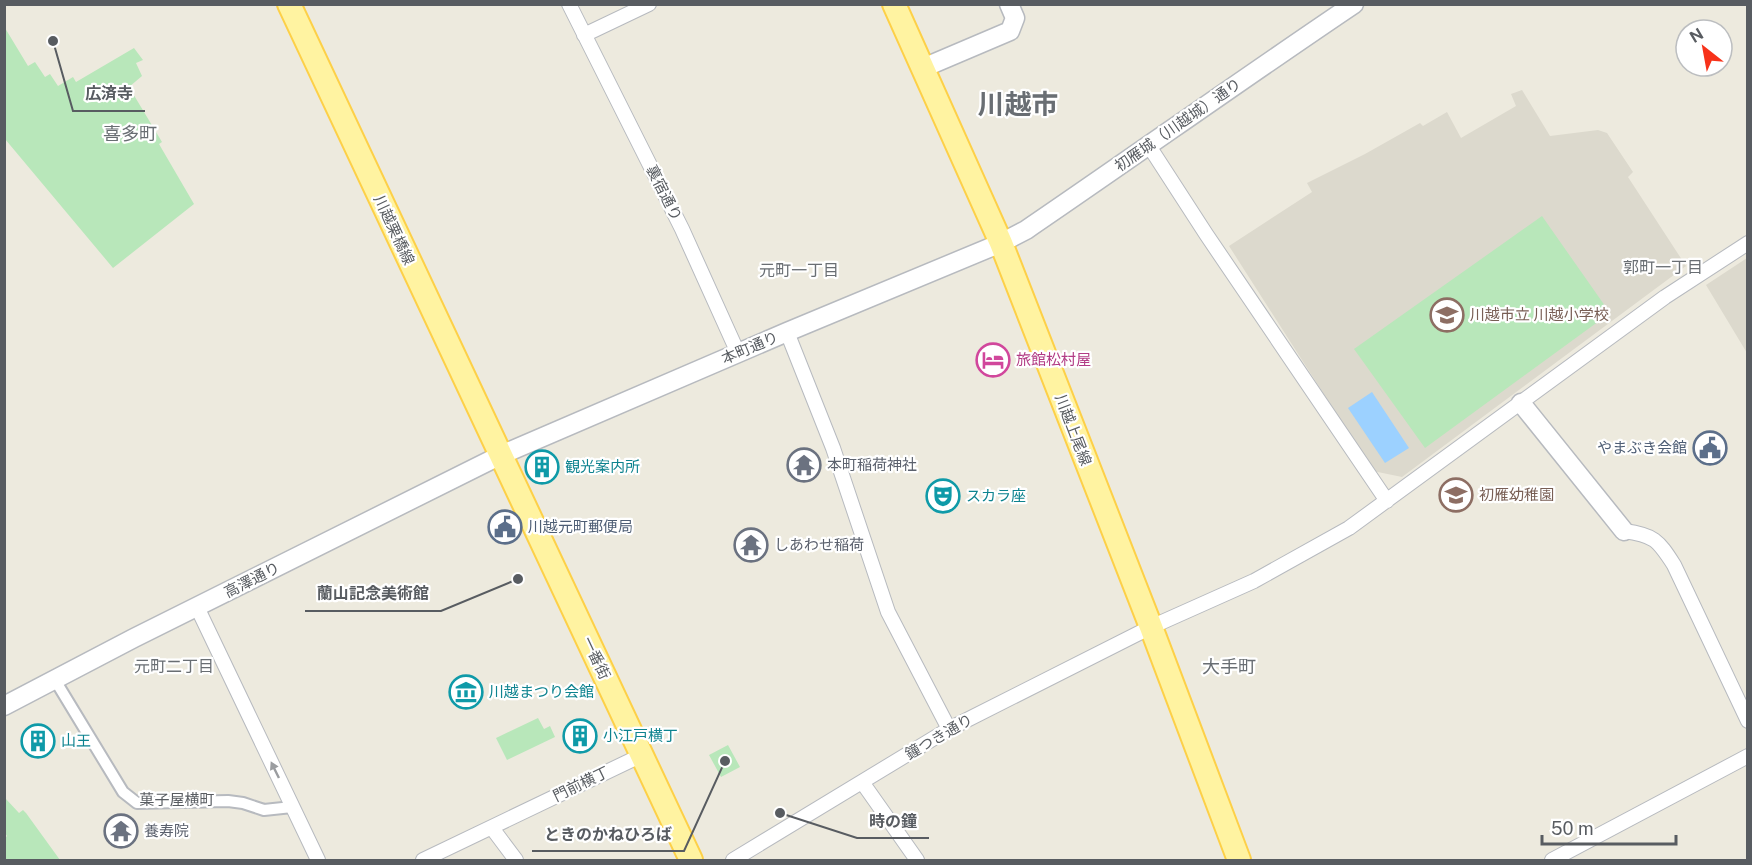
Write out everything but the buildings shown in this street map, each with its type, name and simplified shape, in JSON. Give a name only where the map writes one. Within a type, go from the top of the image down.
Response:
[{"type":"main road","name":"川越栗橋線","points":[[289,4],[501,455]]},
{"type":"main road","name":"川越上尾線","points":[[894,4],[1001,243],[1151,627],[1239,861]]},
{"type":"main road","name":"一番街","points":[[501,455],[691,861]]},
{"type":"street","name":"裏宿通り","points":[[569,4],[682,229],[738,353]]},
{"type":"street","points":[[584,35],[649,4]]},
{"type":"street","points":[[923,68],[1010,31],[1015,18],[1010,4]]},
{"type":"street","name":"初雁城（川越城）通り","points":[[1001,243],[1026,230],[1354,4]]},
{"type":"street","points":[[1149,146],[1387,501]]},
{"type":"street","name":"本町通り","points":[[501,455],[1001,243]]},
{"type":"street","name":"鐘つき通り","points":[[733,861],[949,729],[1151,627],[1254,581],[1349,528],[1665,297],[1748,243]]},
{"type":"street","points":[[787,332],[837,458],[888,612],[949,729]]},
{"type":"street","points":[[1521,403],[1624,531],[1643,533],[1660,543],[1674,565],[1748,722]]},
{"type":"street","name":"高澤通り","points":[[4,706],[501,455]]},
{"type":"street","points":[[197,607],[318,861]]},
{"type":"street","name":"菓子屋横町","points":[[55,680],[123,792],[137,803],[228,801],[264,810],[292,807]]},
{"type":"street","name":"門前横丁","points":[[423,861],[642,755]]},
{"type":"street","points":[[1552,861],[1748,756]]},
{"type":"street","points":[[862,782],[917,861]]},
{"type":"street","points":[[492,828],[516,861]]},
{"type":"shaded area","name":"川越市立 川越小学校","points":[[1522,90],[1550,136],[1598,130],[1607,133],[1633,172],[1628,177],[1686,266],[1402,477],[1373,471],[1229,246],[1312,192],[1307,183],[1420,123],[1423,126],[1447,112],[1461,138],[1516,106],[1511,94]]},
{"type":"shaded area","points":[[1747,258],[1747,353],[1706,285]]},
{"type":"green space","points":[[5,28],[28,66],[35,62],[45,77],[50,74],[58,86],[73,77],[76,82],[134,48],[143,60],[136,63],[142,76],[129,87],[162,142],[159,144],[194,204],[113,268],[5,139]]},
{"type":"green space","points":[[1542,216],[1610,313],[1425,448],[1354,349]]},
{"type":"green space","points":[[538,718],[544,729],[550,726],[555,737],[507,760],[496,738]]},
{"type":"green space","points":[[728,745],[740,767],[721,777],[709,755]]},
{"type":"green space","points":[[6,799],[19,813],[23,810],[26,813],[60,860],[5,860],[5,838],[7,836],[4,801]]},
{"type":"water","points":[[1372,392],[1409,448],[1385,463],[1348,408]]},
{"type":"place","name":"広済寺","points":[[53,41]]},
{"type":"place","name":"川越市立 川越小学校","points":[[1447,315]]},
{"type":"place","name":"旅館松村屋","points":[[993,360]]},
{"type":"place","name":"やまぶき会館","points":[[1710,448]]},
{"type":"place","name":"本町稲荷神社","points":[[804,465]]},
{"type":"place","name":"観光案内所","points":[[542,467]]},
{"type":"place","name":"初雁幼稚園","points":[[1456,495]]},
{"type":"place","name":"スカラ座","points":[[943,496]]},
{"type":"place","name":"川越元町郵便局","points":[[505,527]]},
{"type":"place","name":"しあわせ稲荷","points":[[751,545]]},
{"type":"place","name":"蘭山記念美術館","points":[[518,579]]},
{"type":"place","name":"川越まつり会館","points":[[466,692]]},
{"type":"place","name":"小江戸横丁","points":[[580,736]]},
{"type":"place","name":"山王","points":[[38,741]]},
{"type":"place","name":"ときのかねひろば","points":[[725,761]]},
{"type":"place","name":"時の鐘","points":[[780,813]]},
{"type":"place","name":"養寿院","points":[[121,831]]},
{"type":"district","name":"川越市","points":[[1018,105]]},
{"type":"district","name":"喜多町","points":[[130,134]]},
{"type":"district","name":"郭町一丁目","points":[[1663,267]]},
{"type":"district","name":"元町一丁目","points":[[799,270]]},
{"type":"district","name":"元町二丁目","points":[[174,666]]},
{"type":"district","name":"大手町","points":[[1229,667]]}]
